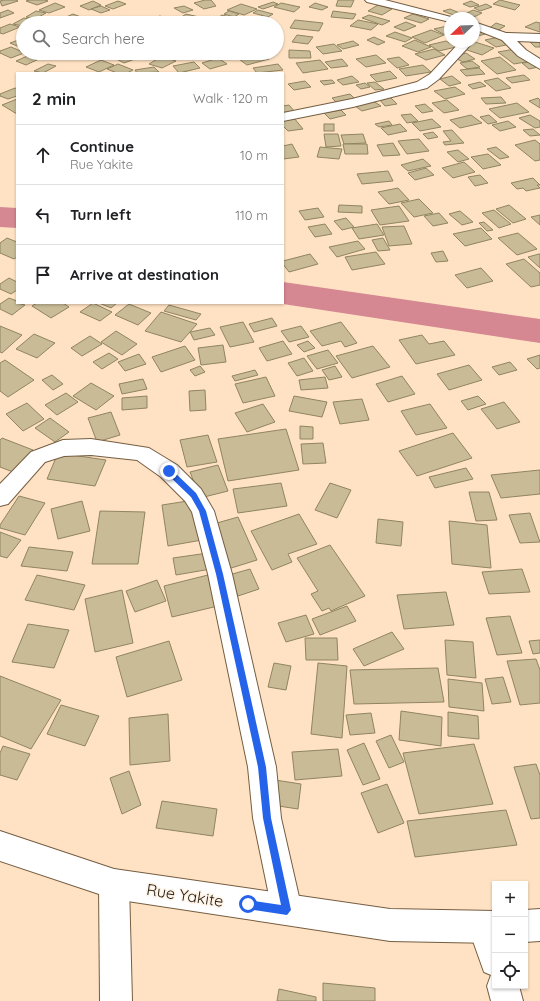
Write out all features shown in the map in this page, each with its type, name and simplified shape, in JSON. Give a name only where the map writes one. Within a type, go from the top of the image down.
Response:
[{"type":"street","points":[[371,0],[444,18]]},
{"type":"street","points":[[480,28],[500,36],[540,65]]},
{"type":"street","points":[[480,39],[500,36],[540,38]]},
{"type":"street","points":[[284,117],[353,103],[422,85],[432,80],[460,48]]},
{"type":"street","points":[[0,498],[38,458],[63,448],[91,447],[142,453],[169,471],[194,495],[203,511],[220,574],[262,767],[267,818],[287,910]]},
{"type":"street","name":"Rue Yakite","points":[[0,846],[114,884],[390,925],[490,927]]},
{"type":"street","points":[[114,884],[116,1001]]},
{"type":"street","points":[[528,926],[540,925]]},
{"type":"street","points":[[490,927],[494,953]]},
{"type":"street","points":[[504,989],[507,1001]]},
{"type":"building","points":[[211,0],[216,6],[204,9],[194,3]]},
{"type":"building","points":[[338,0],[354,0],[351,7],[336,6]]},
{"type":"building","points":[[500,0],[520,5],[515,10],[493,4]]},
{"type":"building","points":[[0,1],[18,1],[2,6]]},
{"type":"building","points":[[26,1],[48,1],[37,5]]},
{"type":"building","points":[[93,1],[101,5],[89,10],[80,6]]},
{"type":"building","points":[[118,1],[126,4],[113,9],[105,6]]},
{"type":"building","points":[[471,1],[479,5],[470,7],[463,4]]},
{"type":"building","points":[[273,2],[278,4],[263,9],[258,7]]},
{"type":"building","points":[[55,3],[65,7],[49,13],[39,10]]},
{"type":"building","points":[[281,3],[300,7],[294,12],[274,7]]},
{"type":"building","points":[[315,3],[328,7],[322,10],[309,7]]},
{"type":"building","points":[[241,4],[257,9],[244,15],[227,10]]},
{"type":"building","points":[[486,4],[492,7],[480,11],[474,8]]},
{"type":"building","points":[[378,5],[392,9],[382,15],[368,11]]},
{"type":"building","points":[[101,6],[110,10],[101,13],[91,9]]},
{"type":"building","points":[[184,6],[193,10],[183,13],[174,8]]},
{"type":"building","points":[[450,9],[457,12],[446,12],[443,11]]},
{"type":"building","points":[[8,10],[14,13],[0,18],[0,13]]},
{"type":"building","points":[[258,10],[273,14],[270,16],[264,16],[253,13]]},
{"type":"building","points":[[36,11],[46,13],[40,16],[28,16]]},
{"type":"building","points":[[229,11],[239,14],[231,16],[224,14]]},
{"type":"building","points":[[333,11],[356,14],[353,19],[331,17]]},
{"type":"building","points":[[186,14],[195,16],[183,16]]},
{"type":"building","points":[[413,14],[429,19],[421,23],[404,18]]},
{"type":"building","points":[[369,15],[390,21],[382,25],[362,18]]},
{"type":"building","points":[[295,20],[323,23],[319,31],[290,28]]},
{"type":"building","points":[[358,20],[378,24],[371,30],[350,26]]},
{"type":"building","points":[[406,22],[416,26],[404,31],[394,27]]},
{"type":"building","points":[[536,22],[540,23],[540,32],[525,27]]},
{"type":"building","points":[[496,23],[505,26],[497,31],[488,29]]},
{"type":"building","points":[[10,24],[16,26],[16,29],[3,34],[0,33],[0,28]]},
{"type":"building","points":[[444,27],[444,34],[434,29]]},
{"type":"building","points":[[480,29],[489,33],[480,35]]},
{"type":"building","points":[[431,30],[444,35],[425,43],[412,37]]},
{"type":"building","points":[[395,32],[412,38],[405,42],[386,36]]},
{"type":"building","points":[[297,35],[313,37],[308,44],[292,42]]},
{"type":"building","points":[[374,37],[385,42],[378,45],[367,40]]},
{"type":"building","points":[[499,37],[511,44],[496,47],[485,40]]},
{"type":"building","points":[[415,40],[431,47],[418,52],[402,46]]},
{"type":"building","points":[[16,41],[16,46],[10,43]]},
{"type":"building","points":[[353,41],[359,45],[343,49],[337,45]]},
{"type":"building","points":[[444,41],[444,48],[452,48],[439,51],[429,45]]},
{"type":"building","points":[[540,41],[540,47],[535,47],[530,42]]},
{"type":"building","points":[[334,44],[342,51],[323,54],[316,47]]},
{"type":"building","points":[[480,44],[494,48],[482,55],[464,49],[480,48]]},
{"type":"building","points":[[11,47],[16,49],[16,56],[11,58],[0,53],[0,51]]},
{"type":"building","points":[[434,49],[445,55],[426,60],[415,54]]},
{"type":"building","points":[[515,49],[531,61],[514,64],[498,52]]},
{"type":"building","points":[[289,50],[310,51],[311,58],[289,58]]},
{"type":"building","points":[[466,53],[475,59],[463,62],[453,57]]},
{"type":"building","points":[[376,55],[386,63],[366,67],[356,59]]},
{"type":"building","points":[[399,57],[409,65],[397,68],[387,59]]},
{"type":"building","points":[[500,57],[516,70],[497,74],[481,61]]},
{"type":"building","points":[[342,59],[348,66],[331,68],[325,62]]},
{"type":"building","points":[[18,60],[37,60],[26,65],[16,61]]},
{"type":"building","points":[[101,60],[114,65],[99,72],[86,67]]},
{"type":"building","points":[[118,60],[132,60],[124,63]]},
{"type":"building","points":[[156,60],[176,61],[162,68],[149,64]]},
{"type":"building","points":[[212,60],[221,60],[227,64],[210,69],[202,63]]},
{"type":"building","points":[[240,60],[265,60],[247,65]]},
{"type":"building","points":[[320,60],[328,69],[303,73],[296,63]]},
{"type":"building","points":[[472,61],[480,67],[467,69],[460,63]]},
{"type":"building","points":[[194,62],[200,68],[178,72],[173,66]]},
{"type":"building","points":[[530,62],[538,67],[529,69],[522,63]]},
{"type":"building","points":[[48,64],[56,66],[45,72],[34,71]]},
{"type":"building","points":[[118,64],[133,70],[129,72],[114,72],[107,69]]},
{"type":"building","points":[[278,64],[283,70],[256,72],[253,68]]},
{"type":"building","points":[[423,65],[431,72],[406,76],[399,69]]},
{"type":"building","points":[[154,67],[159,72],[136,72],[135,70]]},
{"type":"building","points":[[479,68],[485,74],[466,76],[460,70]]},
{"type":"building","points":[[390,71],[397,78],[377,82],[370,75]]},
{"type":"building","points":[[524,75],[530,80],[512,83],[506,78]]},
{"type":"building","points":[[352,76],[359,82],[343,85],[337,80]]},
{"type":"building","points":[[452,76],[461,83],[449,86],[440,79]]},
{"type":"building","points":[[498,78],[511,88],[496,91],[484,81]]},
{"type":"building","points":[[332,80],[335,83],[324,85],[320,81]]},
{"type":"building","points":[[305,81],[311,87],[294,90],[288,84]]},
{"type":"building","points":[[375,82],[384,89],[375,90],[367,83]]},
{"type":"building","points":[[480,82],[486,86],[473,89],[468,85]]},
{"type":"building","points":[[365,83],[370,87],[361,89],[356,85]]},
{"type":"building","points":[[455,87],[465,94],[445,99],[434,91]]},
{"type":"building","points":[[16,88],[16,96],[8,99],[0,96],[0,94]]},
{"type":"building","points":[[350,94],[355,99],[337,103],[332,98]]},
{"type":"building","points":[[390,97],[397,104],[385,106],[379,99]]},
{"type":"building","points":[[501,97],[506,103],[486,104],[481,98]]},
{"type":"building","points":[[538,98],[540,100],[540,108],[529,101]]},
{"type":"building","points":[[16,99],[16,113],[2,105]]},
{"type":"building","points":[[447,100],[459,110],[444,113],[432,103]]},
{"type":"building","points":[[373,101],[381,106],[362,111],[355,106]]},
{"type":"building","points":[[517,103],[529,112],[500,118],[489,109]]},
{"type":"building","points":[[425,104],[433,111],[422,113],[415,106]]},
{"type":"building","points":[[289,105],[295,112],[284,114],[284,106]]},
{"type":"building","points":[[341,110],[346,115],[330,119],[324,113]]},
{"type":"building","points":[[411,114],[418,121],[407,123],[401,115]]},
{"type":"building","points":[[471,115],[482,123],[460,128],[450,120]]},
{"type":"building","points":[[489,115],[497,122],[488,124],[480,117]]},
{"type":"building","points":[[530,115],[540,121],[540,127],[535,128],[519,118]]},
{"type":"building","points":[[294,118],[303,129],[288,131],[284,127],[284,120]]},
{"type":"building","points":[[432,119],[441,127],[420,131],[412,123]]},
{"type":"building","points":[[389,121],[392,125],[379,127],[375,124]]},
{"type":"building","points":[[508,121],[516,127],[500,131],[492,125]]},
{"type":"building","points":[[324,124],[334,124],[334,131],[324,131]]},
{"type":"building","points":[[400,124],[407,131],[388,135],[381,128]]},
{"type":"building","points":[[533,129],[540,135],[530,136],[523,130]]},
{"type":"building","points":[[452,130],[464,143],[445,145],[443,142],[451,141],[443,131]]},
{"type":"building","points":[[433,132],[438,137],[428,139],[423,134]]},
{"type":"building","points":[[324,134],[338,134],[341,146],[326,147]]},
{"type":"building","points":[[363,134],[366,143],[344,144],[341,135]]},
{"type":"building","points":[[419,139],[429,151],[407,154],[398,141]]},
{"type":"building","points":[[535,140],[540,144],[540,160],[535,161],[515,145]]},
{"type":"building","points":[[393,143],[400,155],[383,156],[377,145]]},
{"type":"building","points":[[292,144],[299,157],[284,159],[284,146]]},
{"type":"building","points":[[343,144],[367,144],[368,154],[345,154]]},
{"type":"building","points":[[320,147],[342,149],[339,159],[317,157]]},
{"type":"building","points":[[496,147],[509,157],[500,159],[487,149]]},
{"type":"building","points":[[458,150],[469,159],[458,162],[447,152]]},
{"type":"building","points":[[488,154],[501,165],[483,169],[471,157]]},
{"type":"building","points":[[423,159],[431,166],[408,171],[401,165]]},
{"type":"building","points":[[464,162],[475,172],[453,178],[442,168]]},
{"type":"building","points":[[426,168],[434,175],[415,180],[408,173]]},
{"type":"building","points":[[388,171],[393,181],[362,184],[357,174]]},
{"type":"building","points":[[480,175],[488,183],[475,186],[468,177]]},
{"type":"building","points":[[533,178],[540,185],[537,185],[540,188],[526,191],[523,188],[517,189],[511,183]]},
{"type":"building","points":[[398,188],[409,200],[389,204],[378,192]]},
{"type":"building","points":[[419,199],[433,213],[414,217],[401,203]]},
{"type":"building","points":[[339,205],[362,206],[362,213],[338,212]]},
{"type":"building","points":[[509,205],[526,219],[513,223],[496,209]]},
{"type":"building","points":[[399,206],[409,221],[380,225],[371,210]]},
{"type":"building","points":[[318,208],[324,217],[305,220],[299,211]]},
{"type":"building","points":[[494,210],[511,224],[499,228],[482,213]]},
{"type":"building","points":[[460,211],[473,222],[462,225],[449,214]]},
{"type":"building","points":[[439,213],[448,223],[433,226],[424,216]]},
{"type":"building","points":[[540,215],[540,225],[531,217]]},
{"type":"building","points":[[346,218],[354,227],[342,230],[334,221]]},
{"type":"building","points":[[484,222],[493,230],[487,231],[479,223]]},
{"type":"building","points":[[325,224],[332,234],[315,237],[308,227]]},
{"type":"building","points":[[377,224],[384,235],[359,239],[352,228]]},
{"type":"building","points":[[404,226],[412,244],[389,246],[382,227]]},
{"type":"building","points":[[481,228],[492,239],[465,246],[453,234]]},
{"type":"building","points":[[518,233],[537,249],[517,255],[498,238]]},
{"type":"building","points":[[7,238],[16,242],[16,258],[14,259],[0,253],[0,243]]},
{"type":"building","points":[[383,238],[390,250],[378,251],[372,240]]},
{"type":"building","points":[[358,241],[365,249],[337,257],[329,247]]},
{"type":"building","points":[[443,251],[448,261],[436,262],[431,253]]},
{"type":"building","points":[[376,252],[385,264],[352,270],[345,257]]},
{"type":"building","points":[[310,254],[318,264],[289,272],[284,265],[284,261]]},
{"type":"building","points":[[540,254],[540,268],[528,257]]},
{"type":"building","points":[[524,259],[540,273],[540,285],[531,287],[506,264]]},
{"type":"building","points":[[481,268],[493,281],[467,288],[455,275]]},
{"type":"building","points":[[9,278],[16,282],[16,291],[11,294],[0,289],[0,284]]},
{"type":"building","points":[[9,298],[16,301],[16,304],[25,305],[12,315],[0,309],[0,304]]},
{"type":"building","points":[[35,304],[64,304],[69,307],[51,318],[32,306]]},
{"type":"building","points":[[92,304],[95,304],[112,312],[100,321],[80,312]]},
{"type":"building","points":[[101,304],[116,304],[111,308]]},
{"type":"building","points":[[129,304],[151,313],[138,325],[115,315]]},
{"type":"building","points":[[169,305],[201,314],[196,320],[164,311]]},
{"type":"building","points":[[161,312],[197,324],[181,342],[145,331]]},
{"type":"building","points":[[272,318],[277,326],[254,332],[249,324]]},
{"type":"building","points":[[243,322],[254,342],[230,347],[220,327]]},
{"type":"building","points":[[341,322],[357,343],[345,347],[341,341],[322,346],[310,331]]},
{"type":"building","points":[[0,326],[22,335],[2,353],[0,352]]},
{"type":"building","points":[[301,326],[309,337],[289,342],[281,331]]},
{"type":"building","points":[[210,328],[215,335],[194,340],[190,332]]},
{"type":"building","points":[[116,331],[137,344],[122,355],[101,342]]},
{"type":"building","points":[[34,334],[55,343],[37,358],[16,349]]},
{"type":"building","points":[[422,335],[429,344],[444,341],[455,355],[416,364],[399,340]]},
{"type":"building","points":[[90,336],[102,344],[82,356],[71,348]]},
{"type":"building","points":[[283,341],[292,354],[267,361],[259,348]]},
{"type":"building","points":[[308,341],[315,348],[304,352],[297,345]]},
{"type":"building","points":[[223,345],[226,362],[201,365],[198,348]]},
{"type":"building","points":[[185,346],[195,360],[161,372],[152,357]]},
{"type":"building","points":[[373,346],[390,367],[352,378],[336,356]]},
{"type":"building","points":[[328,350],[338,363],[317,369],[307,356]]},
{"type":"building","points":[[109,353],[118,359],[102,369],[93,362]]},
{"type":"building","points":[[139,354],[146,364],[125,371],[118,362]]},
{"type":"building","points":[[540,355],[540,368],[537,369],[527,359]]},
{"type":"building","points":[[304,358],[313,371],[297,376],[288,363]]},
{"type":"building","points":[[5,360],[34,380],[8,397],[0,391],[0,363]]},
{"type":"building","points":[[510,362],[517,370],[499,375],[492,367]]},
{"type":"building","points":[[469,365],[482,380],[449,390],[437,374]]},
{"type":"building","points":[[200,366],[205,372],[195,376],[190,370]]},
{"type":"building","points":[[335,366],[342,377],[329,380],[322,370]]},
{"type":"building","points":[[255,370],[258,375],[235,381],[232,376]]},
{"type":"building","points":[[52,375],[63,384],[53,390],[42,380]]},
{"type":"building","points":[[402,376],[415,394],[388,402],[376,384]]},
{"type":"building","points":[[266,377],[275,396],[243,403],[235,384]]},
{"type":"building","points":[[325,377],[328,388],[301,390],[299,380]]},
{"type":"building","points":[[143,379],[147,389],[122,394],[119,384]]},
{"type":"building","points":[[91,383],[114,396],[96,410],[73,396]]},
{"type":"building","points":[[205,390],[206,410],[190,411],[189,391]]},
{"type":"building","points":[[66,393],[78,402],[57,415],[45,405]]},
{"type":"building","points":[[147,396],[147,408],[122,410],[122,398]]},
{"type":"building","points":[[294,396],[327,402],[322,417],[289,411]]},
{"type":"building","points":[[478,396],[486,404],[468,410],[461,401]]},
{"type":"building","points":[[362,399],[369,420],[340,424],[333,402]]},
{"type":"building","points":[[504,402],[520,422],[497,429],[481,409]]},
{"type":"building","points":[[27,403],[44,419],[23,431],[6,414]]},
{"type":"building","points":[[263,404],[275,422],[247,432],[235,413]]},
{"type":"building","points":[[430,404],[447,428],[416,435],[401,411]]},
{"type":"building","points":[[111,412],[120,435],[97,442],[88,418]]},
{"type":"building","points":[[50,418],[69,432],[55,442],[35,428]]},
{"type":"building","points":[[300,426],[313,427],[313,439],[300,439]]},
{"type":"building","points":[[286,429],[299,470],[228,481],[218,439]]},
{"type":"building","points":[[453,433],[472,458],[417,476],[399,451]]},
{"type":"building","points":[[208,435],[217,462],[187,467],[180,440]]},
{"type":"building","points":[[2,438],[33,450],[13,472],[0,467],[0,440]]},
{"type":"building","points":[[323,443],[326,463],[303,464],[301,444]]},
{"type":"building","points":[[58,453],[106,460],[95,486],[47,479]]},
{"type":"building","points":[[218,465],[228,491],[200,498],[190,472]]},
{"type":"building","points":[[466,468],[473,479],[435,488],[429,477]]},
{"type":"building","points":[[540,470],[540,494],[501,498],[491,475]]},
{"type":"building","points":[[281,483],[287,506],[238,513],[233,489]]},
{"type":"building","points":[[330,483],[351,490],[337,518],[315,510]]},
{"type":"building","points":[[469,492],[489,492],[497,520],[476,521]]},
{"type":"building","points":[[19,496],[45,503],[25,535],[0,528],[0,525]]},
{"type":"building","points":[[194,500],[202,540],[168,546],[162,505]]},
{"type":"building","points":[[82,501],[90,531],[58,539],[51,509]]},
{"type":"building","points":[[100,511],[145,512],[138,564],[92,564]]},
{"type":"building","points":[[530,513],[540,542],[520,543],[509,515]]},
{"type":"building","points":[[299,514],[317,544],[288,554],[292,562],[272,570],[251,531]]},
{"type":"building","points":[[238,517],[257,560],[228,569],[210,525]]},
{"type":"building","points":[[378,519],[403,522],[401,546],[376,543]]},
{"type":"building","points":[[449,521],[487,525],[491,568],[452,564]]},
{"type":"building","points":[[0,532],[21,540],[7,558],[0,556]]},
{"type":"building","points":[[330,545],[365,596],[331,611],[329,608],[322,611],[311,594],[318,591],[297,558]]},
{"type":"building","points":[[29,547],[73,552],[67,571],[21,566]]},
{"type":"building","points":[[208,553],[211,569],[176,575],[173,558]]},
{"type":"building","points":[[250,569],[259,589],[238,596],[229,575]]},
{"type":"building","points":[[522,569],[530,592],[489,594],[482,572]]},
{"type":"building","points":[[37,575],[85,585],[74,610],[25,600]]},
{"type":"building","points":[[208,575],[218,606],[172,617],[164,586]]},
{"type":"building","points":[[157,580],[166,601],[135,612],[126,591]]},
{"type":"building","points":[[122,590],[133,643],[95,652],[85,599]]},
{"type":"building","points":[[446,592],[454,625],[404,629],[397,595]]},
{"type":"building","points":[[347,606],[356,621],[320,635],[312,619]]},
{"type":"building","points":[[306,615],[314,634],[286,642],[278,623]]},
{"type":"building","points":[[510,616],[522,653],[497,655],[486,618]]},
{"type":"building","points":[[28,624],[69,630],[54,668],[12,662]]},
{"type":"building","points":[[392,632],[404,649],[364,666],[353,649]]},
{"type":"building","points":[[305,638],[337,638],[338,660],[306,660]]},
{"type":"building","points":[[445,640],[473,642],[476,678],[447,675]]},
{"type":"building","points":[[540,640],[540,653],[533,654],[529,641]]},
{"type":"building","points":[[169,641],[182,680],[127,697],[116,657]]},
{"type":"building","points":[[536,659],[540,670],[540,703],[520,705],[507,661]]},
{"type":"building","points":[[274,663],[291,666],[286,690],[268,687]]},
{"type":"building","points":[[318,663],[347,666],[342,738],[311,734]]},
{"type":"building","points":[[438,668],[444,702],[354,704],[350,670]]},
{"type":"building","points":[[0,676],[61,700],[31,749],[0,736]]},
{"type":"building","points":[[503,677],[511,702],[492,704],[485,679]]},
{"type":"building","points":[[448,679],[482,683],[484,711],[449,707]]},
{"type":"building","points":[[61,705],[99,716],[85,746],[47,734]]},
{"type":"building","points":[[401,711],[442,717],[441,746],[399,740]]},
{"type":"building","points":[[448,712],[478,716],[479,739],[448,736]]},
{"type":"building","points":[[371,713],[375,733],[350,735],[346,715]]},
{"type":"building","points":[[168,714],[170,761],[130,765],[129,718]]},
{"type":"building","points":[[391,735],[404,762],[389,768],[376,741]]},
{"type":"building","points":[[364,743],[380,779],[363,785],[347,750]]},
{"type":"building","points":[[474,744],[493,804],[419,814],[403,753]]},
{"type":"building","points":[[3,746],[30,754],[17,780],[0,775],[0,753]]},
{"type":"building","points":[[338,749],[342,776],[295,780],[292,752]]},
{"type":"building","points":[[536,764],[540,775],[540,818],[531,819],[514,767]]},
{"type":"building","points":[[129,771],[141,805],[122,814],[110,778]]},
{"type":"building","points":[[275,780],[301,784],[298,809],[272,805]]},
{"type":"building","points":[[387,784],[404,823],[378,833],[361,793]]},
{"type":"building","points":[[162,801],[217,809],[213,836],[156,828]]},
{"type":"building","points":[[506,810],[517,845],[415,857],[407,821]]},
{"type":"building","points":[[323,983],[375,988],[375,1001],[323,1001]]},
{"type":"building","points":[[279,989],[316,997],[316,1001],[277,1001]]},
{"type":"waterway","points":[[0,217],[16,218]]},
{"type":"waterway","points":[[284,293],[540,331]]},
{"type":"route","points":[[169,471],[194,495],[203,511],[220,574],[262,767],[267,818],[287,910],[248,904]]}]
